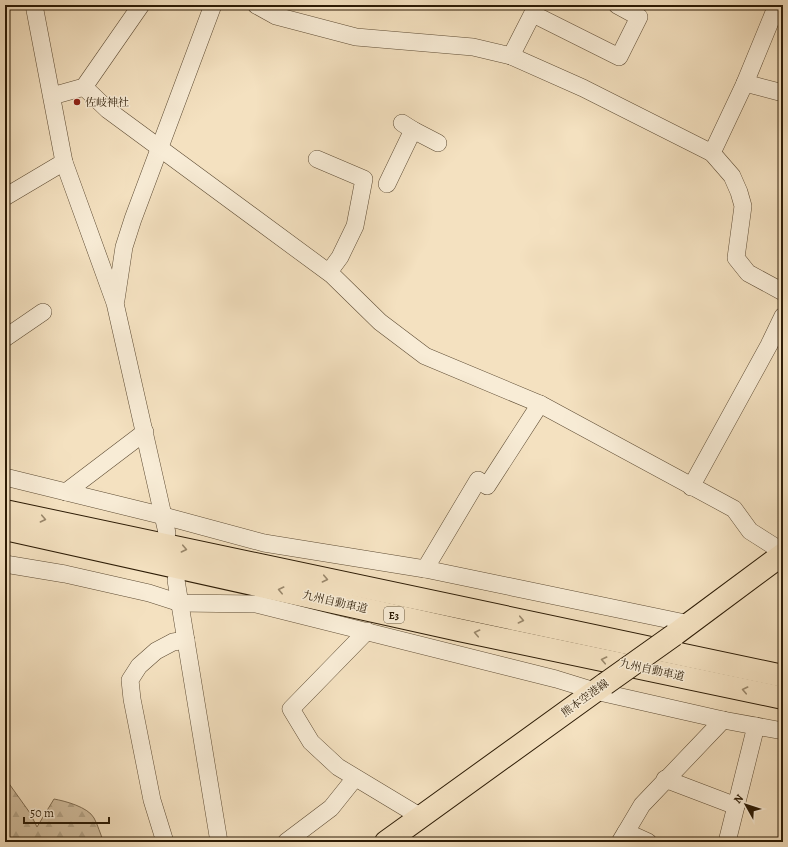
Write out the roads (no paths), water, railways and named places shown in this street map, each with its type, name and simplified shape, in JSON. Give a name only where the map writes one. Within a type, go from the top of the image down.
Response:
[{"type":"main road","name":"九州自動車道","points":[[5,511],[783,676]]},
{"type":"main road","name":"九州自動車道","points":[[5,529],[459,630],[783,698]]},
{"type":"main road","name":"熊本空港線","points":[[386,842],[600,687],[682,630],[783,553]]},
{"type":"street","points":[[34,5],[64,162],[116,303],[167,533]]},
{"type":"street","points":[[52,96],[84,87],[141,5]]},
{"type":"street","points":[[116,303],[126,240],[213,5]]},
{"type":"street","points":[[256,5],[276,16],[356,37],[473,47],[511,56],[583,88],[712,153],[732,176],[743,206],[736,258],[748,273],[783,292]]},
{"type":"street","points":[[511,56],[535,10],[620,57],[639,17],[617,5]]},
{"type":"street","points":[[712,153],[746,82],[777,5]]},
{"type":"street","points":[[746,82],[783,93]]},
{"type":"street","points":[[84,87],[108,110],[329,272],[380,322],[425,356],[540,404],[734,509],[750,531],[783,553]]},
{"type":"street","points":[[387,184],[407,127],[438,143]]},
{"type":"street","points":[[317,159],[364,178],[355,226],[340,257],[329,272]]},
{"type":"street","points":[[5,197],[64,162]]},
{"type":"street","points":[[5,338],[43,312]]},
{"type":"street","points":[[691,487],[769,345],[783,316]]},
{"type":"street","points":[[425,569],[478,480],[487,486],[540,404]]},
{"type":"street","points":[[66,492],[145,432]]},
{"type":"street","points":[[5,477],[164,516],[264,543],[425,569],[682,630]]},
{"type":"street","points":[[5,564],[65,574],[149,593],[180,603],[256,604],[556,679],[600,687],[723,720],[783,731]]},
{"type":"street","points":[[176,580],[219,842]]},
{"type":"street","points":[[367,632],[291,709],[311,742],[338,767],[421,817]]},
{"type":"street","points":[[165,842],[152,800],[132,698],[130,680],[139,666],[156,650],[173,642],[186,640]]},
{"type":"street","points":[[648,842],[623,837],[642,804],[723,720]]},
{"type":"street","points":[[727,842],[756,726]]},
{"type":"street","points":[[286,842],[331,808],[355,778]]},
{"type":"street","points":[[665,779],[736,806]]},
{"type":"place","name":"佐岐神社","points":[[77,102]]}]
